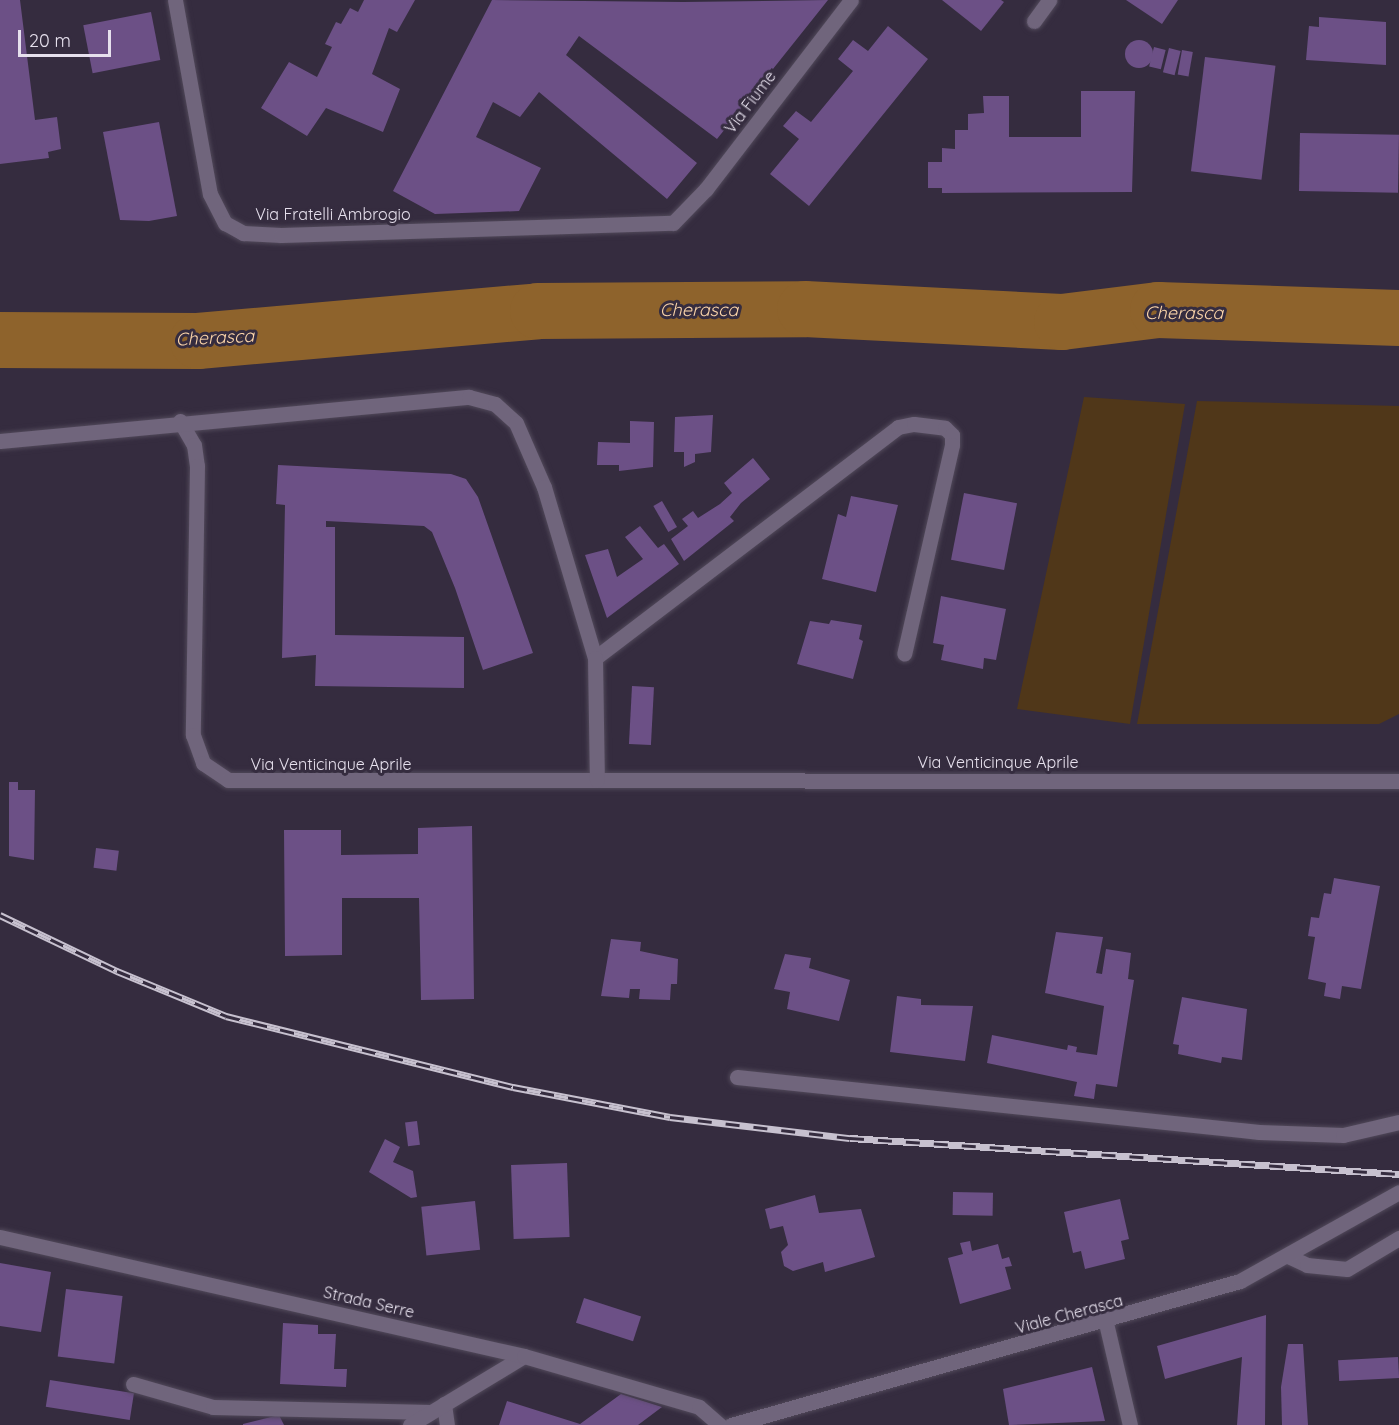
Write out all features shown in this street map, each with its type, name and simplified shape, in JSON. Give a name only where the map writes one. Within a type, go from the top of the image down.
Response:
[{"type":"street","name":"Via Fratelli Ambrogio","points":[[175,0],[210,194],[225,223],[243,233],[673,223]]},
{"type":"street","name":"Via Fiume","points":[[673,223],[706,189],[851,0]]},
{"type":"street","points":[[1034,21],[1049,0]]},
{"type":"street","points":[[0,441],[180,421],[469,397],[495,404],[516,423],[544,487],[595,658],[597,780]]},
{"type":"street","name":"Via Venticinque Aprile","points":[[180,421],[194,445],[197,466],[193,735],[196,750],[214,774],[243,783],[597,780],[1399,781]]},
{"type":"street","points":[[595,658],[898,427],[914,424],[945,428],[952,435],[952,445],[904,654]]},
{"type":"street","points":[[737,1077],[1259,1132],[1343,1135],[1399,1122]]},
{"type":"street","name":"Viale Cherasca","points":[[731,1425],[1106,1323],[1240,1281],[1290,1257],[1399,1192]]},
{"type":"street","name":"Strada Serre","points":[[0,1237],[524,1356],[699,1407],[720,1425]]},
{"type":"street","points":[[1290,1257],[1307,1265],[1347,1269],[1399,1238]]},
{"type":"street","points":[[1106,1323],[1130,1425]]},
{"type":"street","points":[[410,1425],[524,1356]]},
{"type":"street","points":[[133,1384],[213,1407],[438,1408]]},
{"type":"street","points":[[438,1408],[447,1425]]},
{"type":"shaded area","points":[[1084,397],[1185,404],[1130,724],[1017,709]]},
{"type":"shaded area","points":[[1197,401],[1399,406],[1399,714],[1379,724],[1137,724]]},
{"type":"building","points":[[0,0],[20,0],[35,120],[57,117],[61,149],[48,152],[49,158],[0,164]]},
{"type":"building","points":[[364,0],[415,0],[397,32],[389,28],[372,74],[400,89],[383,132],[326,108],[307,136],[261,108],[289,62],[317,77],[332,47],[325,44],[336,22],[341,24],[350,8],[358,12]]},
{"type":"building","points":[[492,0],[683,2],[828,0],[717,139],[579,36],[566,55],[697,163],[667,199],[539,92],[520,117],[493,102],[476,137],[541,168],[519,211],[435,214],[393,191]]},
{"type":"building","points":[[942,0],[1001,0],[1004,2],[981,31]]},
{"type":"building","points":[[1126,0],[1178,0],[1162,24]]},
{"type":"building","points":[[151,12],[160,60],[93,73],[83,25]]},
{"type":"building","points":[[1319,17],[1386,22],[1386,65],[1306,60],[1309,26],[1319,27]]},
{"type":"building","points":[[888,26],[928,59],[809,206],[770,174],[799,139],[783,126],[796,111],[811,122],[853,71],[838,59],[853,40],[868,51]]},
{"type":"building","points":[[1139,40],[1149,44],[1153,54],[1149,64],[1139,68],[1129,64],[1125,54],[1129,44]]},
{"type":"building","points":[[1154,47],[1166,50],[1161,69],[1149,66]]},
{"type":"building","points":[[1169,48],[1181,51],[1175,75],[1163,72]]},
{"type":"building","points":[[1182,50],[1193,52],[1188,77],[1178,75]]},
{"type":"building","points":[[1205,57],[1275,66],[1261,180],[1191,171]]},
{"type":"building","points":[[1081,91],[1135,91],[1132,192],[942,193],[942,188],[928,188],[928,162],[942,162],[942,148],[955,149],[955,130],[968,130],[968,114],[984,113],[983,96],[1009,96],[1009,137],[1081,137]]},
{"type":"building","points":[[159,122],[177,216],[149,221],[120,220],[103,132]]},
{"type":"building","points":[[1300,133],[1399,135],[1398,193],[1299,191]]},
{"type":"building","points":[[713,415],[711,452],[695,454],[695,462],[684,467],[684,452],[674,452],[675,417]]},
{"type":"building","points":[[630,421],[654,422],[653,467],[619,471],[619,465],[597,465],[598,442],[630,443]]},
{"type":"building","points":[[753,458],[770,479],[741,503],[730,517],[734,521],[684,561],[671,539],[688,526],[682,519],[693,511],[698,518],[720,504],[732,493],[724,483]]},
{"type":"building","points":[[278,465],[451,474],[466,479],[478,497],[533,653],[483,670],[455,588],[432,532],[424,526],[326,521],[326,527],[335,527],[335,635],[464,637],[464,688],[315,686],[316,655],[282,658],[285,505],[276,504]]},
{"type":"building","points":[[964,493],[1017,503],[1004,570],[951,560]]},
{"type":"building","points":[[851,496],[898,505],[876,592],[822,579],[838,514],[846,517]]},
{"type":"building","points":[[662,501],[677,527],[668,532],[653,506]]},
{"type":"building","points":[[640,526],[658,548],[664,544],[679,564],[607,618],[585,555],[608,549],[617,577],[643,559],[625,537]]},
{"type":"building","points":[[941,596],[1006,609],[996,660],[984,658],[983,669],[941,660],[944,645],[933,643]]},
{"type":"building","points":[[831,620],[862,625],[859,639],[863,641],[853,679],[797,664],[810,621],[829,624]]},
{"type":"building","points":[[632,686],[654,687],[651,745],[629,744]]},
{"type":"building","points":[[9,782],[18,782],[18,790],[35,790],[34,860],[9,856]]},
{"type":"building","points":[[472,826],[474,999],[421,1000],[419,898],[342,898],[342,955],[285,956],[284,830],[341,830],[341,855],[418,854],[418,828]]},
{"type":"building","points":[[96,848],[119,851],[116,871],[94,868]]},
{"type":"building","points":[[1334,878],[1380,886],[1361,989],[1342,986],[1340,999],[1324,996],[1326,983],[1308,979],[1315,937],[1308,936],[1311,917],[1319,918],[1324,893],[1331,894]]},
{"type":"building","points":[[1056,932],[1103,937],[1096,973],[1102,974],[1106,949],[1131,953],[1128,979],[1134,980],[1117,1087],[1096,1084],[1094,1099],[1074,1096],[1077,1082],[987,1063],[992,1035],[1067,1050],[1068,1045],[1077,1047],[1076,1052],[1097,1055],[1104,1006],[1045,993]]},
{"type":"building","points":[[611,939],[641,942],[640,951],[678,959],[677,984],[671,984],[670,1000],[639,999],[640,989],[630,989],[629,998],[601,996]]},
{"type":"building","points":[[785,954],[811,958],[809,968],[850,980],[839,1021],[787,1009],[790,992],[774,989]]},
{"type":"building","points":[[897,996],[921,999],[921,1005],[973,1006],[965,1061],[890,1052]]},
{"type":"building","points":[[1182,997],[1247,1009],[1242,1060],[1222,1057],[1221,1063],[1178,1054],[1179,1045],[1173,1044]]},
{"type":"building","points":[[417,1121],[420,1145],[408,1146],[405,1122]]},
{"type":"building","points":[[385,1139],[400,1147],[393,1162],[413,1171],[417,1197],[411,1198],[369,1172]]},
{"type":"building","points":[[567,1163],[570,1237],[514,1239],[511,1165]]},
{"type":"building","points":[[953,1192],[993,1193],[993,1216],[953,1215]]},
{"type":"building","points":[[815,1195],[819,1213],[861,1209],[875,1257],[825,1272],[823,1262],[793,1271],[784,1266],[781,1252],[788,1245],[783,1226],[770,1229],[765,1209]]},
{"type":"building","points":[[1120,1199],[1129,1239],[1121,1241],[1125,1259],[1085,1269],[1081,1251],[1073,1253],[1064,1212]]},
{"type":"building","points":[[475,1201],[480,1250],[426,1255],[421,1207]]},
{"type":"building","points":[[970,1241],[972,1251],[998,1244],[1002,1259],[1009,1257],[1012,1266],[1005,1267],[1011,1289],[960,1304],[948,1258],[963,1254],[960,1243]]},
{"type":"building","points":[[0,1263],[51,1272],[41,1332],[0,1326]]},
{"type":"building","points":[[66,1289],[123,1296],[114,1363],[58,1356]]},
{"type":"building","points":[[584,1298],[641,1317],[633,1341],[576,1323]]},
{"type":"building","points":[[1266,1315],[1265,1425],[1237,1425],[1242,1357],[1165,1379],[1157,1346]]},
{"type":"building","points":[[283,1323],[318,1325],[318,1334],[336,1334],[334,1369],[347,1369],[346,1387],[280,1384]]},
{"type":"building","points":[[1288,1344],[1303,1344],[1308,1425],[1282,1425],[1281,1387]]},
{"type":"building","points":[[1398,1357],[1399,1378],[1339,1381],[1338,1360]]},
{"type":"building","points":[[1092,1367],[1105,1421],[1009,1425],[1003,1389]]},
{"type":"building","points":[[50,1380],[134,1393],[130,1420],[46,1407]]},
{"type":"building","points":[[621,1394],[662,1407],[638,1425],[499,1425],[507,1401],[580,1424]]},
{"type":"building","points":[[279,1415],[284,1425],[243,1425],[243,1424]]},
{"type":"waterway","name":"Cherasca","points":[[0,340],[198,341],[538,311],[805,309],[1062,322],[1158,310],[1399,318]]},
{"type":"railway","points":[[0,915],[117,971],[226,1016],[513,1087],[670,1117],[850,1138],[1399,1174]]}]
